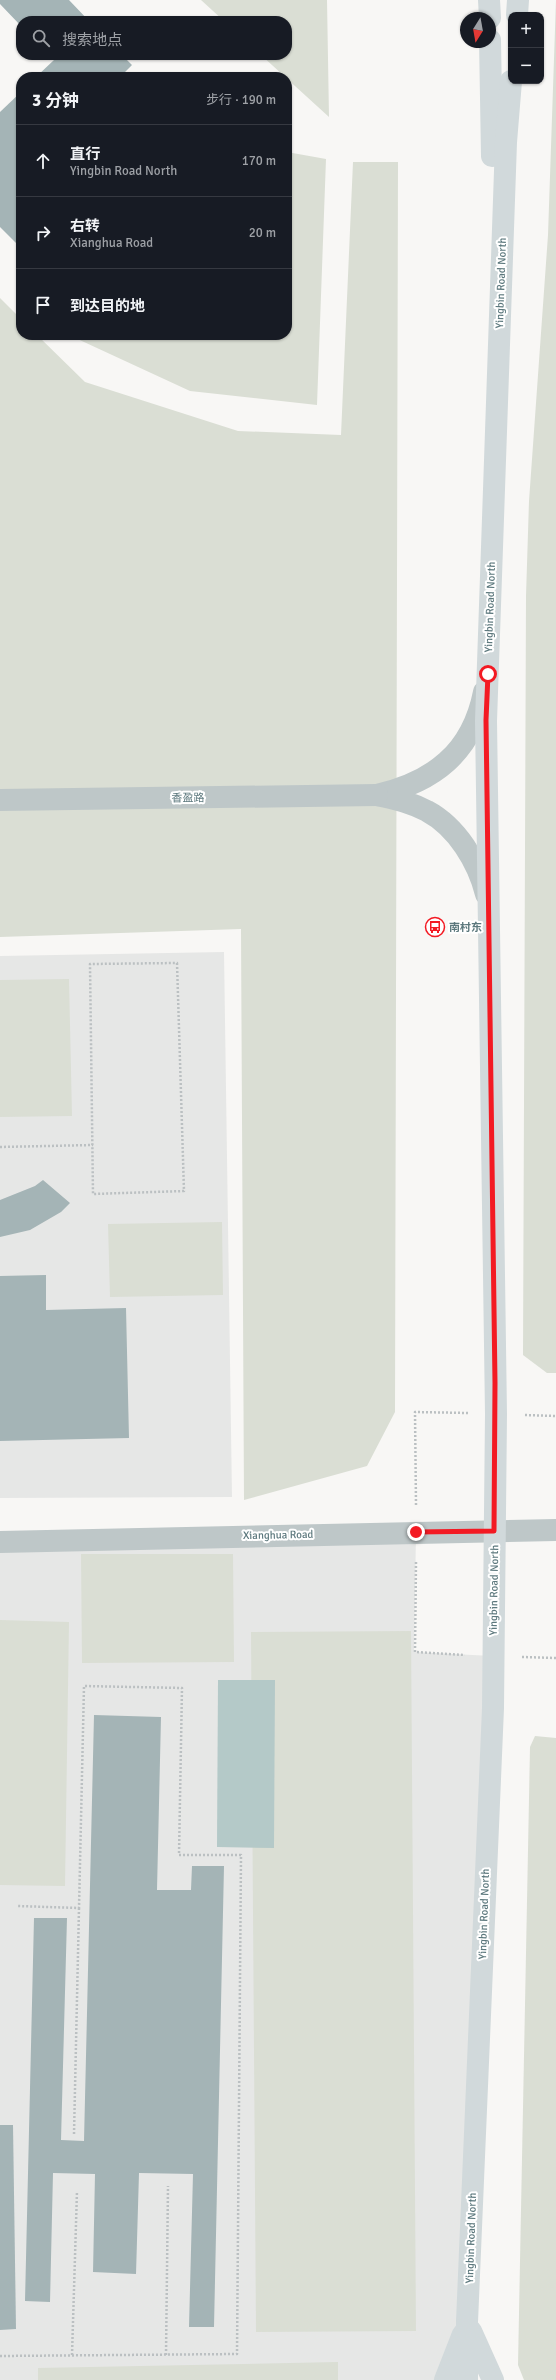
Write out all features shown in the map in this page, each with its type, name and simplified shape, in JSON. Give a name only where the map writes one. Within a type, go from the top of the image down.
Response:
[{"type":"main road","points":[[489,0],[490,12]]},
{"type":"main road","points":[[517,12],[518,0]]},
{"type":"main road","points":[[490,48],[496,412]]},
{"type":"main road","name":"Yingbin Road North","points":[[467,2380],[467,2322],[493,1708],[495,1383],[489,904],[488,674],[506,142],[511,84]]},
{"type":"main road","points":[[445,2380],[467,2322]]},
{"type":"main road","points":[[467,2322],[493,2380]]},
{"type":"street","points":[[376,795],[404,789],[429,776],[448,761],[461,746],[480,710],[488,674]]},
{"type":"street","points":[[376,795],[404,801],[428,811],[449,827],[476,866],[489,904]]},
{"type":"street","name":"香盈路","points":[[0,800],[376,795]]},
{"type":"street","name":"Xianghua Road","points":[[0,1542],[556,1530]]},
{"type":"path","points":[[178,963],[184,1191],[93,1194],[93,1145],[90,964],[178,963]]},
{"type":"path","points":[[0,1147],[93,1145]]},
{"type":"path","points":[[0,2356],[237,2354],[241,1856],[179,1855],[182,1688],[84,1686],[74,2134]]},
{"type":"path","points":[[16,1906],[79,1908]]},
{"type":"path","points":[[166,2355],[168,2186]]},
{"type":"path","points":[[72,2355],[77,2191]]},
{"type":"shaded area","points":[[201,0],[327,0],[329,117],[292,83],[292,72],[280,72],[266,60],[292,60],[292,16],[219,16]]},
{"type":"shaded area","points":[[556,0],[556,1373],[547,1373],[523,1355],[526,596],[529,501],[548,235]]},
{"type":"shaded area","points":[[292,153],[326,159],[317,405],[190,391],[80,340],[292,340]]},
{"type":"shaded area","points":[[353,162],[398,162],[395,1412],[367,1466],[244,1500],[241,929],[0,937],[0,298],[16,314],[16,340],[42,340],[85,382],[238,431],[341,435]]},
{"type":"shaded area","points":[[224,952],[232,1497],[0,1498],[0,956]]},
{"type":"shaded area","points":[[69,979],[72,1116],[0,1117],[0,980]]},
{"type":"shaded area","points":[[222,1222],[223,1295],[110,1297],[108,1224]]},
{"type":"shaded area","points":[[416,1533],[414,1652],[492,1656],[467,2380],[0,2380],[0,1542]]},
{"type":"shaded area","points":[[81,1554],[233,1554],[234,1662],[82,1663]]},
{"type":"shaded area","points":[[0,1620],[69,1622],[65,1886],[0,1885]]},
{"type":"shaded area","points":[[411,1631],[416,2331],[256,2332],[251,1632]]},
{"type":"shaded area","points":[[218,1680],[275,1680],[274,1848],[217,1847]]},
{"type":"shaded area","points":[[535,1736],[556,1738],[556,2380],[524,2380],[518,2365],[530,1747]]},
{"type":"shaded area","points":[[338,2362],[338,2380],[38,2380],[38,2368]]},
{"type":"building","points":[[0,0],[69,0],[84,16],[16,16],[16,21],[0,4]]},
{"type":"building","points":[[54,60],[127,60],[132,65],[125,72],[41,72]]},
{"type":"building","points":[[16,97],[16,243],[0,227],[0,112]]},
{"type":"building","points":[[43,1180],[70,1203],[61,1212],[30,1230],[0,1237],[0,1200],[35,1186]]},
{"type":"building","points":[[46,1275],[46,1310],[126,1308],[129,1438],[0,1441],[0,1276]]},
{"type":"building","points":[[94,1715],[161,1717],[157,1890],[191,1890],[192,1866],[224,1866],[214,2327],[189,2327],[193,2174],[139,2173],[136,2274],[93,2272],[95,2174],[53,2173],[50,2302],[25,2301],[34,1918],[67,1918],[61,2140],[84,2141]]},
{"type":"building","points":[[0,2125],[13,2125],[16,2329],[0,2330]]},
{"type":"place","name":"南村东","points":[[435,927]]},
{"type":"route","points":[[416,1532],[494,1531],[496,1414],[486,720],[488,674]]}]
